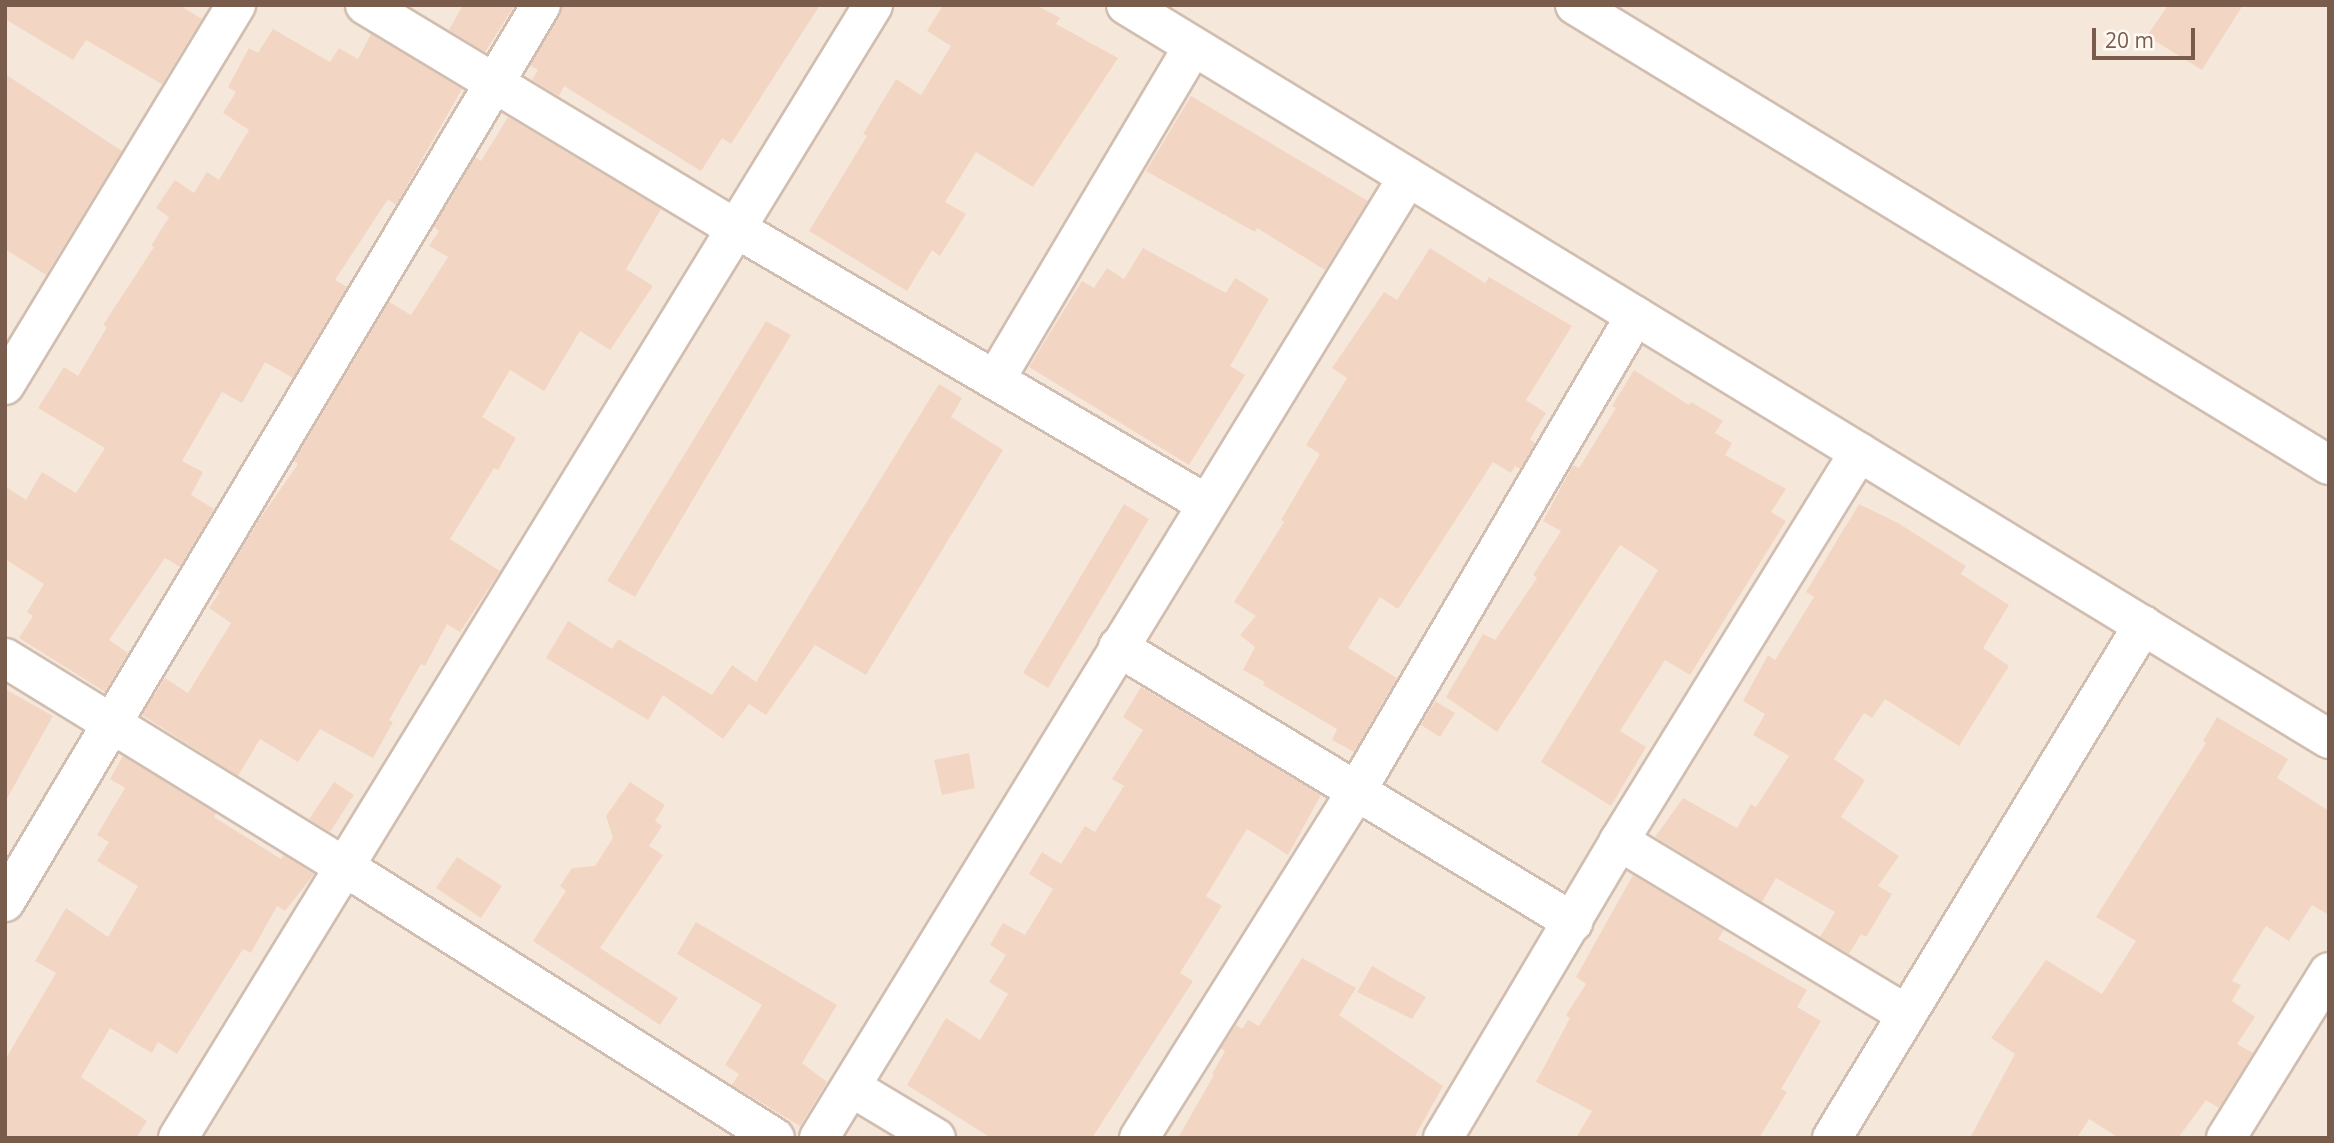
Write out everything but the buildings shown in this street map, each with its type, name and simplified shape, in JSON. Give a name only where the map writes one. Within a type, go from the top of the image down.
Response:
[{"type":"street","points":[[5,385],[236,5]]},
{"type":"street","points":[[365,5],[737,229],[1205,503]]},
{"type":"street","points":[[5,902],[541,5]]},
{"type":"street","points":[[178,1138],[873,5]]},
{"type":"street","points":[[1126,5],[2329,738]]},
{"type":"street","points":[[1575,5],[2329,465]]},
{"type":"street","points":[[995,380],[1193,46]]},
{"type":"street","points":[[819,1138],[1205,503],[1408,177]]},
{"type":"street","points":[[1139,1138],[1357,790],[1635,316]]},
{"type":"street","points":[[1443,1138],[1619,841],[1858,452]]},
{"type":"street","points":[[1832,1138],[2143,625]]},
{"type":"street","points":[[1118,648],[1573,922]]},
{"type":"street","points":[[5,658],[345,867],[775,1138]]},
{"type":"street","points":[[1619,841],[1907,1015]]},
{"type":"street","points":[[2226,1138],[2329,972]]},
{"type":"street","points":[[851,1087],[936,1138]]},
{"type":"shaded area","points":[[5,5],[2329,5],[2329,1138],[5,1138]]}]
